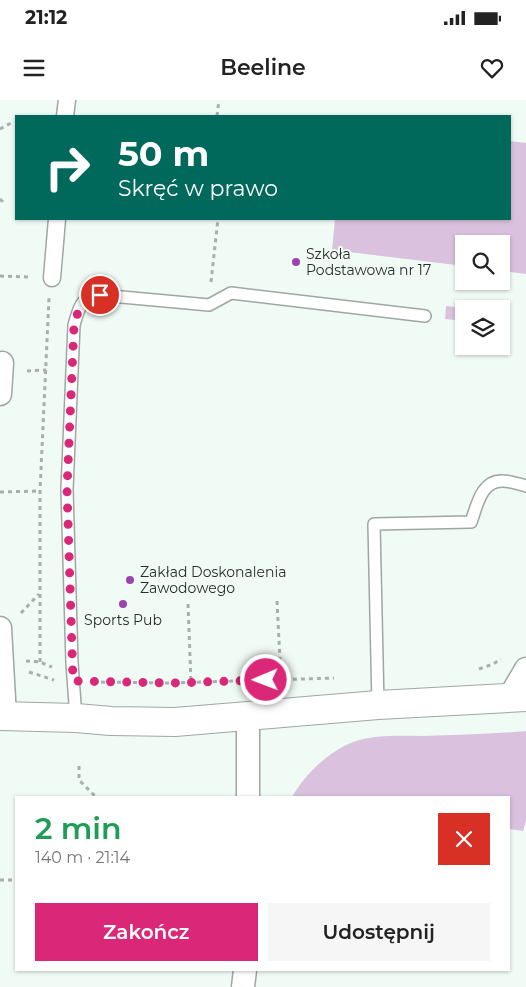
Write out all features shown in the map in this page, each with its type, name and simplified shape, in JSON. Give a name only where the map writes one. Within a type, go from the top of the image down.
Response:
[{"type":"main road","points":[[2,716],[76,718],[111,722],[175,722],[378,705],[517,698]]},
{"type":"street","points":[[65,115],[67,100]]},
{"type":"street","points":[[51,285],[57,220]]},
{"type":"street","points":[[0,394],[1,363]]},
{"type":"street","points":[[0,628],[2,716]]},
{"type":"street","points":[[517,698],[526,669]]},
{"type":"street","points":[[248,717],[248,796]]},
{"type":"street","points":[[243,987],[245,971]]},
{"type":"lane","points":[[76,718],[73,681],[67,489],[74,326],[84,300],[92,295],[100,295],[208,305],[232,293],[425,316]]},
{"type":"lane","points":[[378,705],[374,524],[470,522],[486,486],[502,480],[526,486]]},
{"type":"path","points":[[217,115],[219,100]]},
{"type":"path","points":[[0,129],[11,123]]},
{"type":"path","points":[[0,199],[4,202]]},
{"type":"path","points":[[208,305],[218,220]]},
{"type":"path","points":[[0,276],[15,277]]},
{"type":"path","points":[[40,662],[40,491],[51,285]]},
{"type":"path","points":[[27,371],[46,370]]},
{"type":"path","points":[[0,492],[40,491]]},
{"type":"path","points":[[277,601],[281,680]]},
{"type":"path","points":[[188,604],[191,682]]},
{"type":"path","points":[[472,671],[493,664],[508,654]]},
{"type":"path","points":[[2,665],[40,662],[60,671],[73,681]]},
{"type":"path","points":[[2,665],[34,673],[55,681],[191,682],[378,676]]},
{"type":"path","points":[[79,766],[79,780],[95,796]]},
{"type":"path","points":[[0,880],[15,880]]},
{"type":"shaded area","points":[[511,141],[526,143],[526,274],[510,272],[510,235],[455,235],[455,265],[332,250],[335,220],[511,220]]},
{"type":"shaded area","points":[[446,306],[455,307],[455,320],[445,319]]},
{"type":"shaded area","points":[[526,731],[526,821],[523,831],[510,829],[510,796],[293,796],[309,774],[322,761],[355,741],[384,736]]},
{"type":"place","name":"Szkoła Podstawowa nr 17","points":[[296,262]]},
{"type":"place","name":"Zakład Doskonalenia Zawodowego","points":[[130,580]]},
{"type":"place","name":"Sports Pub","points":[[123,604]]},
{"type":"route","points":[[100,295],[92,295],[84,300],[74,326],[67,489],[73,681],[172,683],[266,680]]}]
